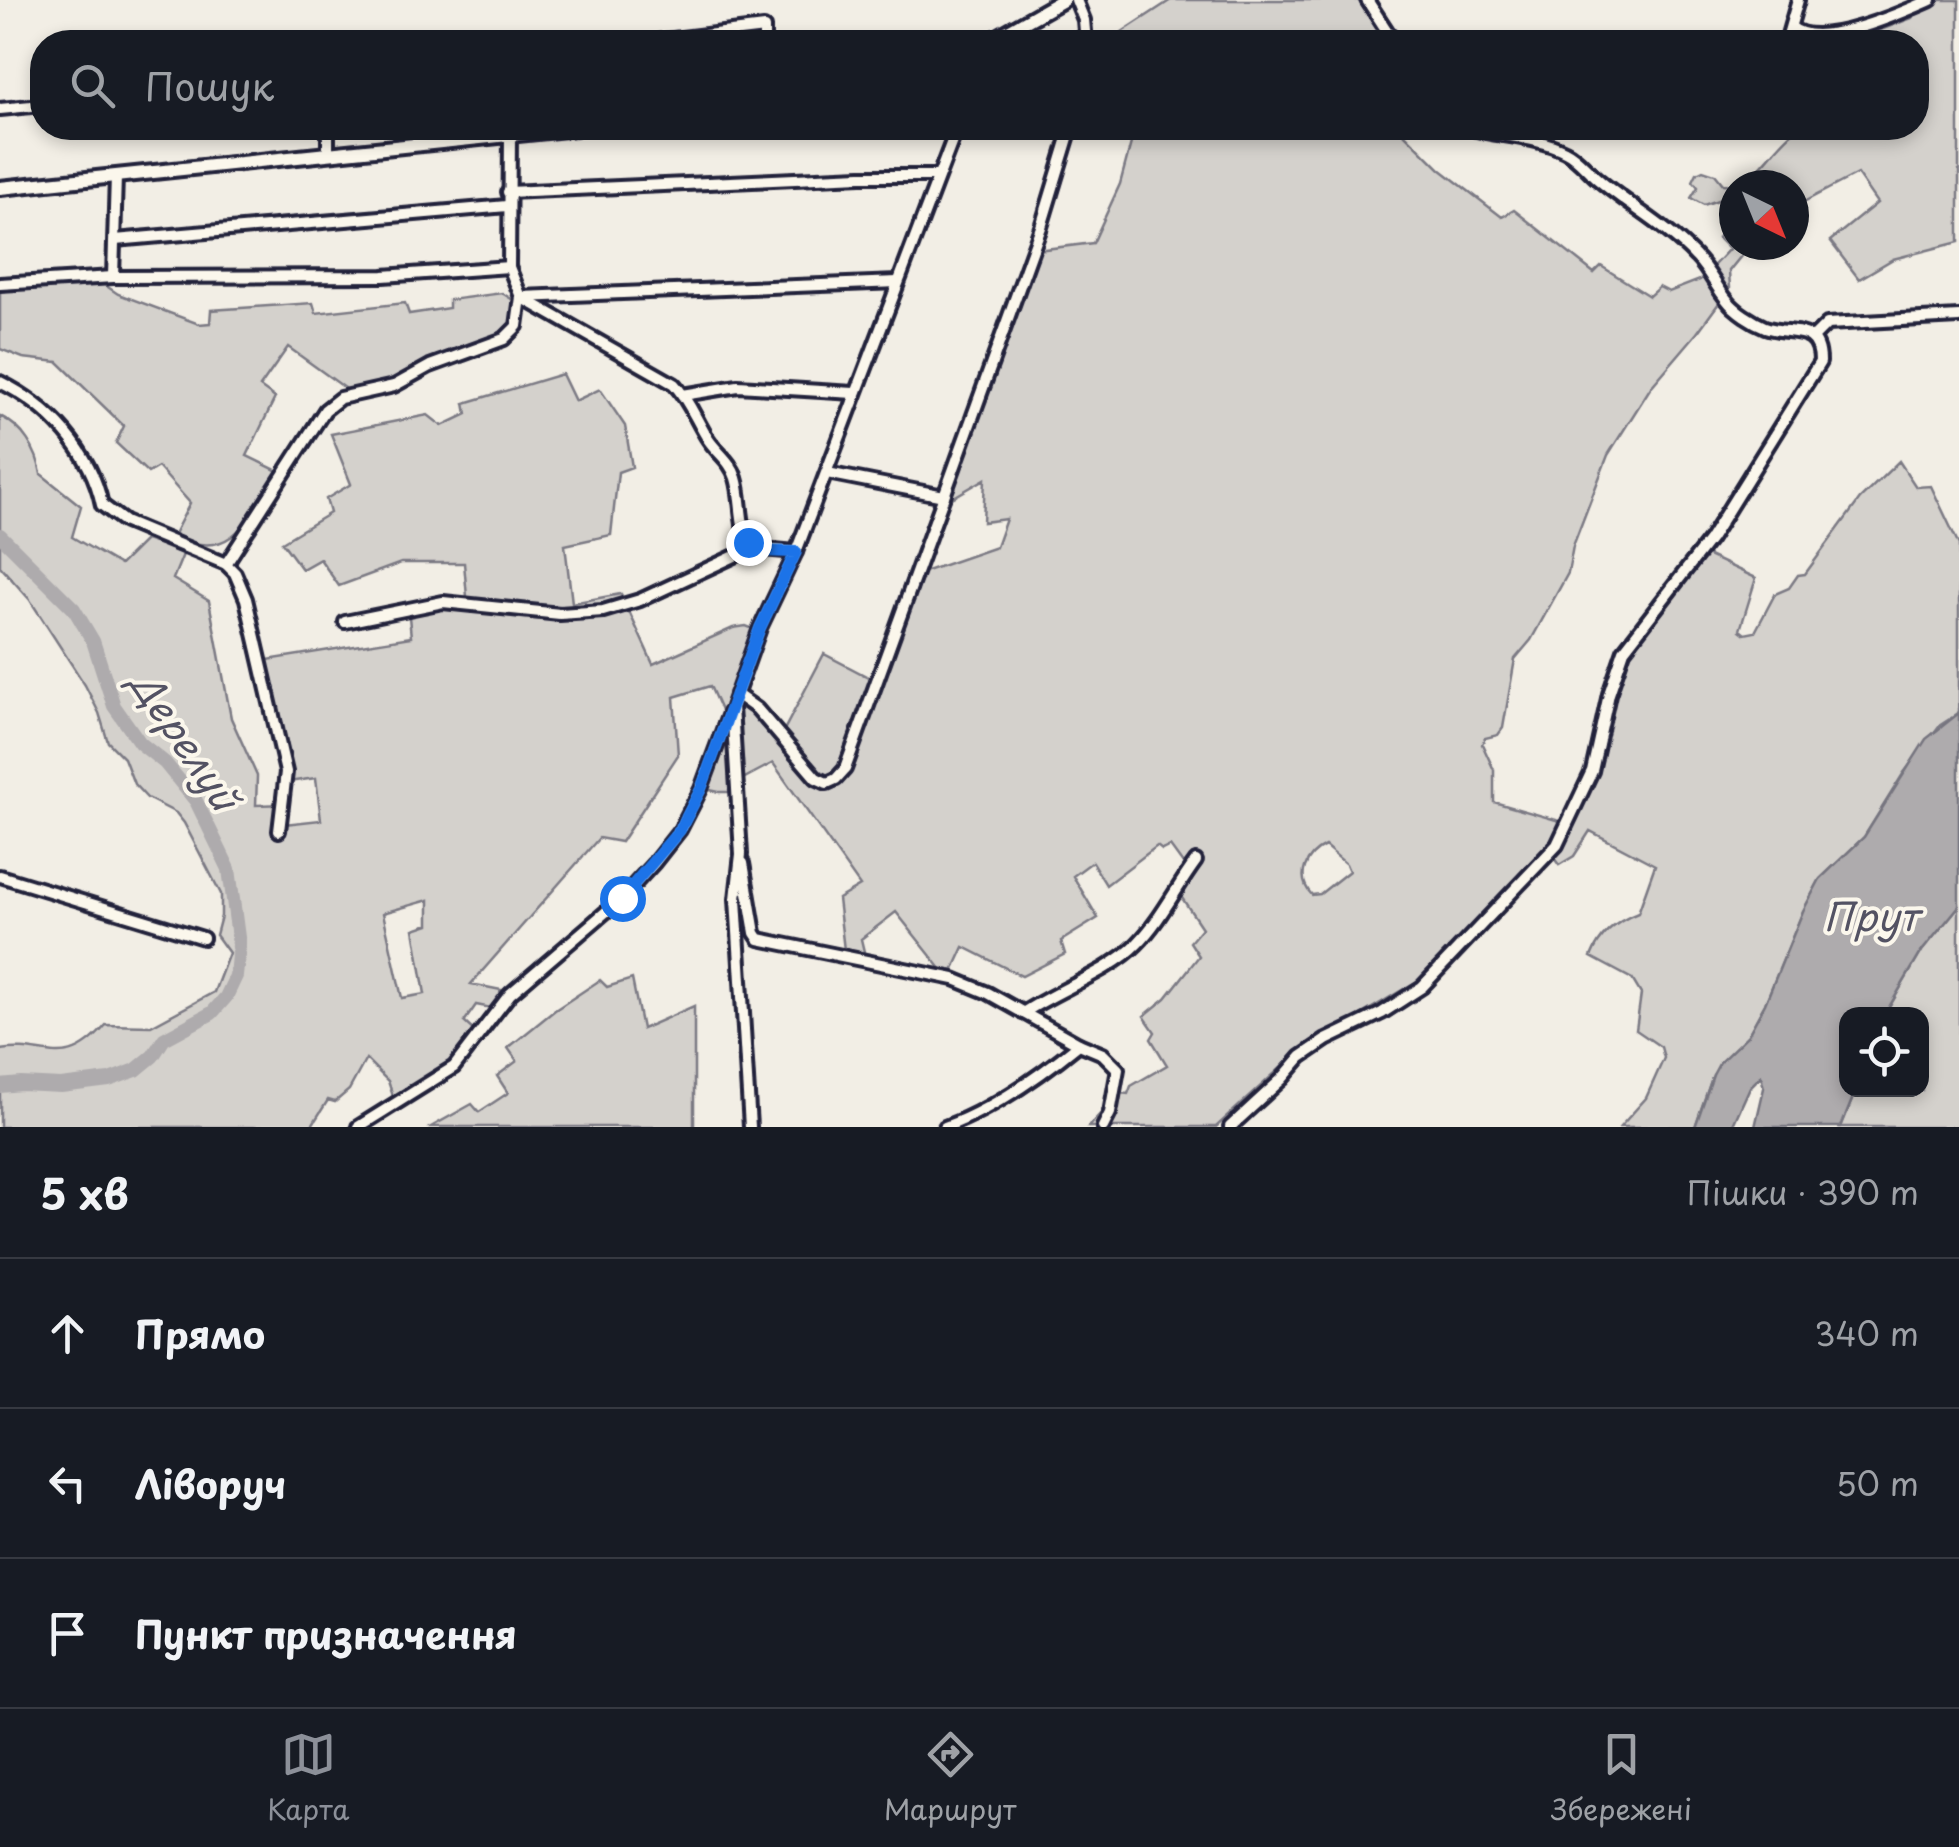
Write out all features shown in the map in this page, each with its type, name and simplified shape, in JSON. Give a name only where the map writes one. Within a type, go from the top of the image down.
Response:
[{"type":"main road","points":[[1010,30],[1063,0]]},
{"type":"main road","points":[[0,188],[462,140]]},
{"type":"street","points":[[1076,0],[1085,30]]},
{"type":"street","points":[[1367,0],[1386,30]]},
{"type":"street","points":[[1794,30],[1798,0]]},
{"type":"street","points":[[1846,30],[1931,0]]},
{"type":"street","points":[[0,109],[30,106]]},
{"type":"street","points":[[328,140],[328,154]]},
{"type":"street","points":[[510,140],[509,268],[522,297],[605,348],[664,377],[683,395],[709,442],[730,464],[736,478],[741,518],[752,548]]},
{"type":"street","points":[[358,1127],[454,1068],[510,994],[622,898],[680,830],[701,789],[760,628],[796,552],[952,140]]},
{"type":"street","points":[[736,694],[757,709],[816,778],[827,783],[845,768],[1041,227],[1067,140]]},
{"type":"street","points":[[1230,1127],[1301,1057],[1326,1040],[1382,1013],[1422,986],[1557,844],[1592,771],[1609,694],[1624,650],[1710,539],[1820,362],[1820,347],[1813,338],[1801,332],[1762,326],[1745,316],[1727,300],[1686,246],[1599,181],[1569,152],[1538,140]]},
{"type":"street","points":[[114,277],[116,176]]},
{"type":"street","points":[[508,192],[936,176]]},
{"type":"street","points":[[115,240],[507,206]]},
{"type":"street","points":[[0,284],[114,277],[382,276],[509,268]]},
{"type":"street","points":[[522,297],[898,282]]},
{"type":"street","points":[[226,564],[325,410],[340,398],[394,386],[430,366],[504,340],[516,326],[522,297]]},
{"type":"street","points":[[1813,338],[1827,324],[1959,317]]},
{"type":"street","points":[[0,382],[30,396],[61,426],[97,480],[102,506],[125,522],[226,564],[235,572],[246,599],[286,772],[279,830]]},
{"type":"street","points":[[683,395],[738,386],[854,392]]},
{"type":"street","points":[[827,473],[944,496]]},
{"type":"street","points":[[345,622],[443,602],[560,614],[602,611],[640,600],[752,548],[796,552]]},
{"type":"street","points":[[732,707],[741,854],[759,939],[954,980],[1103,1054],[1118,1069],[1104,1127]]},
{"type":"street","points":[[741,854],[736,899],[750,1127]]},
{"type":"street","points":[[1023,1012],[1116,962],[1129,951],[1196,861]]},
{"type":"street","points":[[0,876],[203,938]]},
{"type":"street","points":[[945,1127],[1049,1068],[1080,1044]]},
{"type":"shaded area","points":[[1171,0],[1376,0],[1396,30],[1125,30]]},
{"type":"shaded area","points":[[1937,0],[1959,0],[1959,242],[1893,259],[1859,279],[1830,241],[1877,203],[1857,174],[1809,199],[1809,170],[1757,170],[1784,140],[1929,140],[1929,30],[1880,30],[1912,18],[1916,10]]},
{"type":"shaded area","points":[[1132,140],[1411,140],[1440,169],[1502,217],[1514,210],[1594,273],[1601,266],[1649,296],[1659,287],[1669,292],[1700,280],[1719,260],[1738,260],[1729,271],[1730,288],[1651,387],[1608,455],[1573,546],[1568,573],[1531,640],[1515,659],[1503,728],[1482,744],[1494,770],[1494,802],[1563,822],[1587,770],[1621,654],[1698,551],[1756,578],[1740,630],[1745,634],[1755,632],[1775,594],[1789,588],[1798,575],[1805,574],[1860,499],[1899,461],[1916,487],[1931,486],[1959,545],[1959,713],[1939,726],[1864,837],[1820,879],[1765,1004],[1748,1035],[1713,1075],[1695,1127],[1620,1127],[1646,1098],[1664,1058],[1661,1047],[1636,1030],[1641,994],[1632,979],[1591,957],[1610,929],[1638,913],[1655,865],[1590,831],[1574,856],[1559,865],[1549,851],[1422,978],[1297,1053],[1216,1127],[1088,1127],[1101,1113],[1110,1092],[1128,1094],[1131,1086],[1167,1065],[1151,1039],[1155,1032],[1144,1016],[1166,998],[1199,956],[1190,942],[1202,928],[1174,886],[1186,868],[1170,846],[1162,850],[1157,846],[1106,885],[1092,862],[1073,876],[1098,918],[1061,941],[1065,954],[1022,976],[964,947],[952,973],[942,970],[896,912],[861,939],[865,956],[844,950],[838,899],[860,886],[773,763],[741,780],[742,792],[696,787],[722,713],[710,686],[674,697],[678,755],[621,842],[599,838],[471,984],[501,990],[499,999],[491,1008],[476,1005],[464,1022],[483,1039],[436,1085],[394,1099],[388,1081],[366,1059],[349,1090],[335,1102],[328,1100],[311,1127],[0,1127],[0,1050],[66,1052],[91,1040],[106,1025],[151,1026],[214,992],[229,953],[216,935],[221,894],[184,823],[176,813],[147,798],[134,784],[124,758],[108,742],[85,685],[30,600],[0,566],[0,416],[28,440],[41,474],[81,506],[72,537],[120,565],[145,540],[184,552],[173,579],[209,601],[231,718],[257,776],[256,805],[287,804],[284,824],[321,820],[316,778],[281,783],[282,769],[255,662],[411,637],[408,606],[467,597],[464,563],[401,563],[339,586],[320,559],[302,569],[282,542],[330,513],[326,499],[351,484],[331,434],[428,415],[442,426],[467,414],[465,403],[562,374],[575,401],[600,389],[625,426],[632,467],[618,472],[611,535],[565,545],[572,603],[621,594],[653,664],[733,628],[746,626],[766,634],[741,696],[783,732],[824,654],[874,680],[915,575],[996,547],[1006,519],[983,522],[985,479],[940,505],[1029,251],[1093,243],[1120,184]],"holes":[[[1325,846],[1349,871],[1320,894],[1312,895],[1304,881],[1308,861]],[[429,900],[429,924],[414,929],[425,994],[402,998],[383,913]]]},
{"type":"shaded area","points":[[1703,170],[1719,179],[1719,201],[1704,205],[1691,198],[1698,187],[1693,181],[1697,173]]},
{"type":"shaded area","points":[[99,281],[118,294],[199,324],[210,323],[211,310],[313,303],[316,313],[405,303],[409,314],[449,308],[449,300],[502,293],[524,307],[523,322],[422,376],[356,396],[288,347],[260,387],[275,398],[247,456],[278,471],[238,531],[226,540],[194,543],[174,534],[190,503],[158,467],[148,473],[116,443],[124,426],[58,362],[23,358],[0,349],[0,286]]},
{"type":"shaded area","points":[[1959,906],[1959,1127],[1841,1127],[1853,1097],[1929,1097],[1929,1007],[1889,1007],[1922,951]]},
{"type":"shaded area","points":[[632,979],[642,1029],[694,1006],[694,1127],[431,1127],[472,1104],[479,1112],[508,1093],[497,1076],[517,1061],[508,1048],[555,1010],[600,980],[607,987]]},
{"type":"water","name":"Прут","points":[[1959,713],[1959,906],[1922,951],[1889,1007],[1839,1007],[1839,1097],[1853,1097],[1841,1127],[1755,1127],[1764,1088],[1761,1076],[1750,1087],[1732,1127],[1695,1127],[1713,1075],[1720,1062],[1748,1035],[1765,1004],[1820,879],[1864,837],[1926,739]]},
{"type":"waterway","name":"Дерелуй","points":[[0,535],[74,609],[93,641],[114,706],[140,743],[165,763],[196,801],[229,869],[239,945],[236,976],[226,997],[212,1013],[164,1039],[153,1056],[136,1070],[109,1080],[61,1086],[0,1086]]},
{"type":"route","points":[[622,898],[680,830],[701,789],[760,628],[796,552],[757,551],[748,542]]}]
